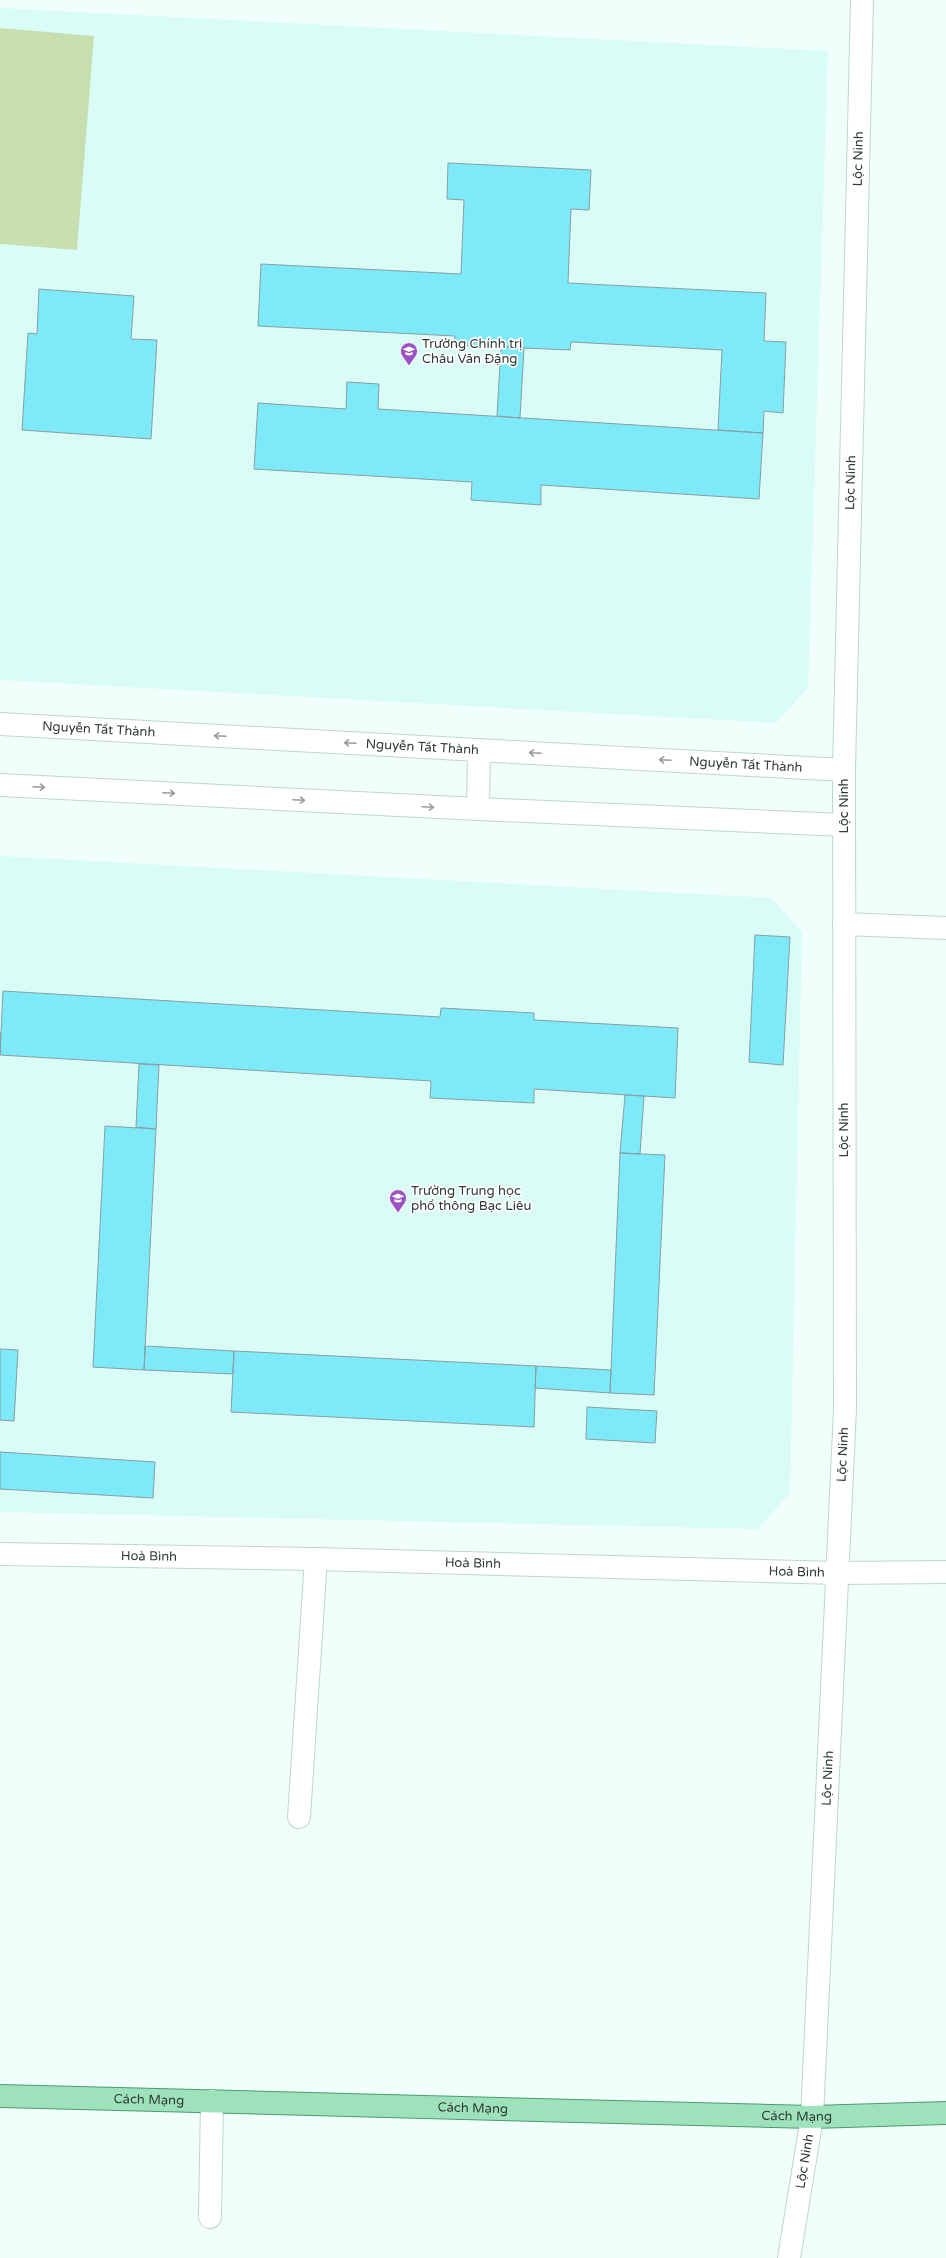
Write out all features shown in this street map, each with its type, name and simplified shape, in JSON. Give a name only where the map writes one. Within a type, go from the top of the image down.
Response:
[{"type":"main road","name":"Cách Mạng","points":[[0,2096],[812,2117],[946,2113]]},
{"type":"street","name":"Lộc Ninh","points":[[789,2258],[812,2117],[845,1409],[844,770],[862,0]]},
{"type":"street","name":"Nguyễn Tất Thành","points":[[0,724],[844,770]]},
{"type":"street","points":[[478,809],[479,750]]},
{"type":"street","points":[[0,785],[478,809],[844,825]]},
{"type":"street","points":[[844,924],[946,928]]},
{"type":"street","name":"Hoà Bình","points":[[0,1554],[316,1559],[837,1574],[946,1572]]},
{"type":"street","points":[[299,1817],[316,1559]]},
{"type":"street","points":[[210,2217],[212,2101]]},
{"type":"shaded area","name":"Trường Chính trị Châu Văn Đặng","points":[[0,8],[828,51],[808,688],[776,723],[0,680]]},
{"type":"shaded area","name":"Trường Trung học phổ thông Bạc Liêu","points":[[0,856],[772,898],[802,932],[790,1493],[758,1529],[0,1512]]},
{"type":"green space","points":[[0,28],[94,36],[77,250],[0,244]]},
{"type":"building","points":[[448,163],[591,170],[589,210],[571,209],[568,283],[766,293],[764,341],[786,342],[783,413],[764,411],[763,433],[718,430],[722,350],[571,342],[570,350],[454,345],[455,336],[258,326],[261,264],[461,274],[464,200],[447,199]]},
{"type":"building","points":[[39,289],[134,296],[131,339],[157,340],[151,439],[22,430],[28,333],[37,334]]},
{"type":"building","points":[[501,346],[524,348],[520,418],[497,416]]},
{"type":"building","points":[[347,382],[379,384],[378,409],[763,433],[759,499],[541,485],[541,505],[471,500],[472,482],[254,469],[258,403],[346,409]]},
{"type":"building","points":[[755,935],[790,937],[783,1065],[749,1062]]},
{"type":"building","points":[[3,991],[440,1017],[441,1008],[534,1013],[534,1020],[678,1028],[675,1098],[534,1089],[534,1103],[430,1098],[431,1081],[0,1055]]},
{"type":"building","points":[[0,1033],[1,1033],[0,1055]]},
{"type":"building","points":[[139,1064],[159,1065],[156,1129],[136,1127]]},
{"type":"building","points":[[625,1095],[644,1096],[640,1154],[620,1153]]},
{"type":"building","points":[[105,1126],[156,1129],[144,1370],[93,1367]]},
{"type":"building","points":[[620,1153],[665,1155],[654,1395],[610,1393]]},
{"type":"building","points":[[145,1346],[234,1351],[233,1374],[144,1370]]},
{"type":"building","points":[[0,1349],[18,1350],[14,1421],[0,1420]]},
{"type":"building","points":[[234,1351],[536,1366],[534,1427],[231,1412]]},
{"type":"building","points":[[536,1366],[611,1370],[610,1393],[535,1388]]},
{"type":"building","points":[[587,1407],[657,1411],[655,1443],[586,1439]]},
{"type":"building","points":[[0,1452],[155,1462],[153,1498],[0,1489]]},
{"type":"place","name":"Trường Chính trị Châu Văn Đặng","points":[[409,366]]},
{"type":"place","name":"Trường Trung học phổ thông Bạc Liêu","points":[[398,1213]]}]
